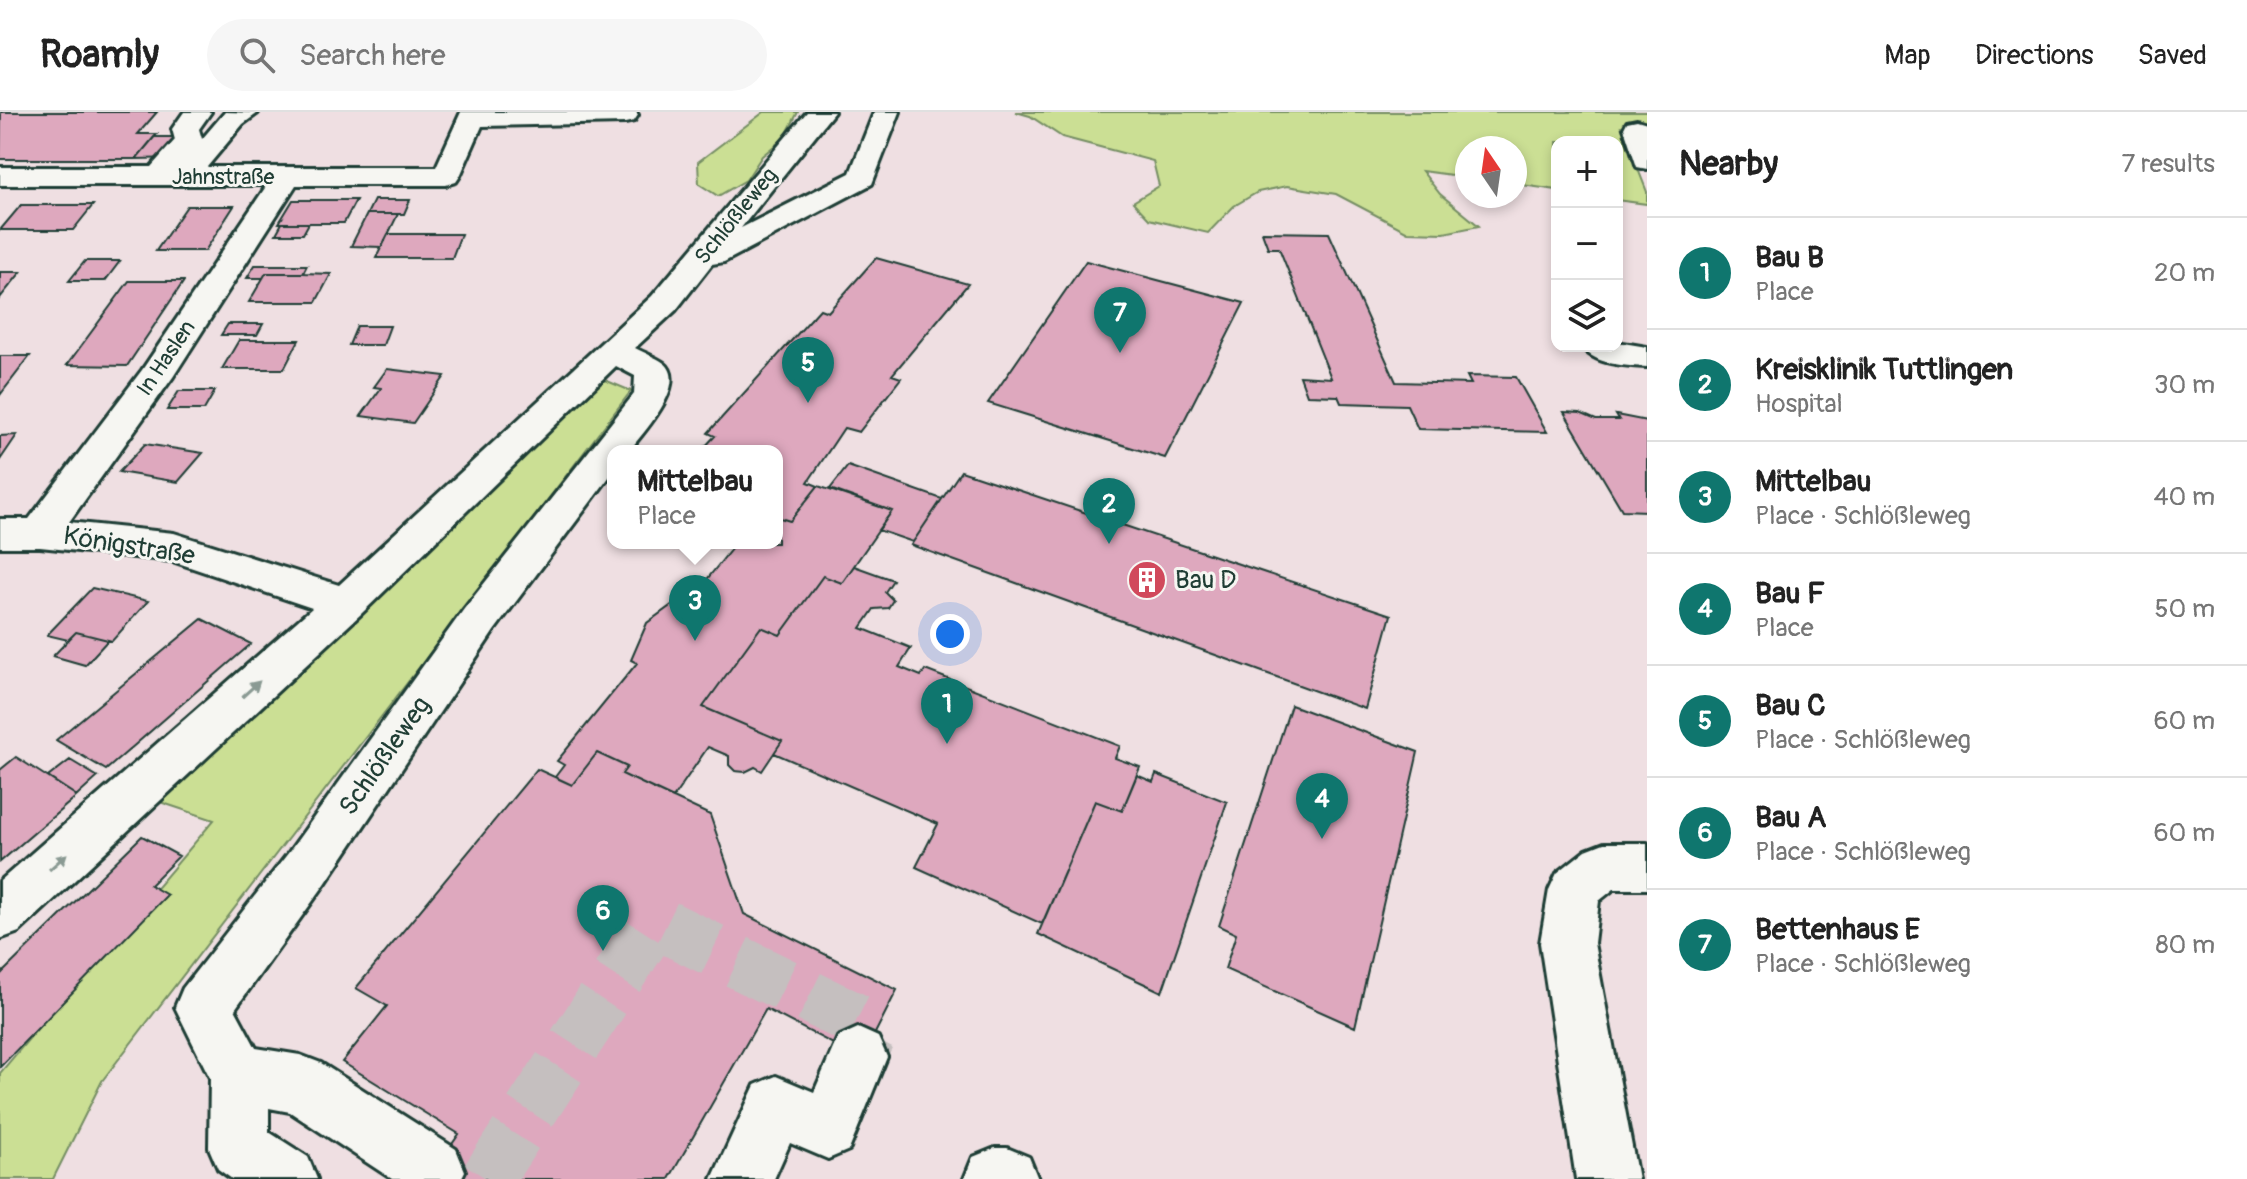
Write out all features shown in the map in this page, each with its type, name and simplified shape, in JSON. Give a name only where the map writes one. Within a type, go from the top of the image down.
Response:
[{"type":"street","points":[[171,177],[189,141],[185,129],[198,112]]},
{"type":"street","name":"Schlößleweg","points":[[0,915],[346,603],[664,303],[821,112]]},
{"type":"street","points":[[697,264],[862,178],[887,112]]},
{"type":"street","points":[[171,177],[234,118],[245,113]]},
{"type":"street","points":[[474,116],[625,115]]},
{"type":"street","name":"Jahnstraße","points":[[4,180],[446,176],[474,116]]},
{"type":"street","points":[[1637,128],[1647,161]]},
{"type":"street","name":"In Haslen","points":[[20,533],[155,377],[286,178]]},
{"type":"street","name":"Schlößleweg","points":[[614,351],[653,371],[652,395],[614,445]]},
{"type":"street","points":[[1613,352],[1647,357]]},
{"type":"street","name":"Schlößleweg","points":[[286,1179],[239,1148],[239,1074],[203,1007],[307,868],[479,620],[607,454]]},
{"type":"street","name":"Königstraße","points":[[20,533],[174,547],[346,603]]},
{"type":"street","points":[[1607,1179],[1567,943],[1575,890],[1604,866],[1647,866]]},
{"type":"street","points":[[743,1179],[776,1106],[828,1129],[858,1057]]},
{"type":"street","points":[[239,1074],[300,1084],[434,1171]]},
{"type":"street","points":[[995,1179],[1007,1179]]},
{"type":"green space","points":[[764,112],[798,112],[785,137],[762,156],[746,180],[718,196],[699,184],[698,162]]},
{"type":"green space","points":[[1016,112],[1647,112],[1647,128],[1621,126],[1647,192],[1647,204],[1623,201],[1623,136],[1551,136],[1551,189],[1527,186],[1527,136],[1455,136],[1455,175],[1422,171],[1440,194],[1479,226],[1444,233],[1408,232],[1336,194],[1287,186],[1258,192],[1234,206],[1208,233],[1149,219],[1133,202],[1159,186],[1153,161],[1062,137],[1030,116]]},
{"type":"green space","points":[[600,378],[631,391],[102,1081],[53,1179],[0,1179],[0,1073],[214,820],[157,801]]},
{"type":"building","points":[[1,112],[157,112],[138,134],[157,134],[136,159],[0,159]]},
{"type":"building","points":[[154,137],[198,137],[180,158],[136,159]]},
{"type":"building","points":[[293,200],[356,200],[344,223],[279,223]]},
{"type":"building","points":[[374,200],[410,200],[404,214],[367,214]]},
{"type":"building","points":[[21,205],[93,205],[73,230],[0,230]]},
{"type":"building","points":[[187,206],[234,206],[205,251],[156,251]]},
{"type":"building","points":[[367,214],[398,214],[382,247],[351,246]]},
{"type":"building","points":[[282,223],[309,223],[303,234],[276,234]]},
{"type":"building","points":[[1262,232],[1329,233],[1396,382],[1471,384],[1467,376],[1516,377],[1547,432],[1418,429],[1407,405],[1341,403],[1338,396],[1307,395],[1300,376],[1331,378],[1279,248],[1268,248]]},
{"type":"building","points":[[388,234],[461,234],[452,258],[376,258]]},
{"type":"building","points":[[876,258],[968,284],[892,375],[901,378],[859,432],[844,428],[808,482],[818,486],[790,521],[783,519],[783,445],[707,445],[715,436],[708,433],[820,309],[828,312]]},
{"type":"building","points":[[85,261],[120,261],[105,281],[69,281]]},
{"type":"building","points":[[1086,261],[1244,303],[1165,458],[988,403]]},
{"type":"building","points":[[255,265],[307,265],[303,273],[266,273],[263,278],[247,278]]},
{"type":"building","points":[[0,272],[21,272],[0,298]]},
{"type":"building","points":[[266,273],[331,274],[316,302],[249,302]]},
{"type":"building","points":[[129,281],[184,281],[127,366],[67,365]]},
{"type":"building","points":[[228,324],[263,324],[257,335],[221,335]]},
{"type":"building","points":[[357,326],[390,326],[383,345],[349,345]]},
{"type":"building","points":[[239,340],[299,340],[284,369],[222,369]]},
{"type":"building","points":[[0,356],[30,356],[0,395]]},
{"type":"building","points":[[387,369],[445,376],[413,423],[361,416],[381,388],[374,387]]},
{"type":"building","points":[[179,391],[215,391],[204,410],[167,410]]},
{"type":"building","points":[[1564,412],[1580,413],[1596,420],[1619,420],[1616,415],[1647,421],[1647,511],[1622,510]]},
{"type":"building","points":[[17,435],[0,460],[0,436]]},
{"type":"building","points":[[145,444],[203,453],[178,482],[119,472]]},
{"type":"building","points":[[848,466],[942,499],[913,542],[878,530],[892,511],[830,489]]},
{"type":"building","name":"Bau D","points":[[961,471],[1391,615],[1365,709],[911,545]]},
{"type":"building","points":[[818,486],[892,511],[842,583],[823,576],[780,635],[761,627],[703,707],[782,741],[762,771],[755,767],[745,772],[735,771],[729,765],[729,756],[708,747],[673,798],[622,774],[627,767],[597,753],[572,785],[555,777],[564,765],[557,761],[637,663],[631,660],[647,623],[680,599],[688,603],[731,549],[783,549],[783,519],[790,521]]},
{"type":"building","points":[[854,566],[893,580],[885,592],[893,600],[888,608],[874,609],[861,628],[911,648],[899,667],[921,676],[925,670],[1120,746],[1115,758],[1140,767],[1122,811],[1095,801],[1042,924],[916,867],[938,824],[774,753],[782,741],[703,707],[761,627],[780,635],[823,576],[842,583]]},
{"type":"building","points":[[92,588],[148,601],[112,641],[76,632],[68,640],[47,635]]},
{"type":"building","points":[[202,619],[251,644],[106,770],[56,740]]},
{"type":"building","points":[[76,632],[108,640],[85,665],[53,656]]},
{"type":"building","points":[[1291,705],[1418,752],[1355,1027],[1225,969],[1236,934],[1219,926]]},
{"type":"building","points":[[597,753],[627,767],[622,774],[710,815],[744,914],[897,990],[862,1059],[766,1009],[669,1179],[428,1179],[459,1134],[342,1062],[387,1006],[356,988],[537,769],[572,785]]},
{"type":"building","points":[[16,757],[77,796],[0,862],[0,770]]},
{"type":"building","points":[[70,760],[98,777],[77,796],[48,777]]},
{"type":"building","points":[[1156,774],[1227,802],[1162,992],[1038,934],[1095,801],[1122,811],[1137,775],[1153,782]]},
{"type":"building","points":[[142,836],[179,856],[150,885],[167,895],[0,1067],[0,975]]},
{"type":"tunnel","points":[[487,1179],[654,921],[873,1028],[858,1057]]},
{"type":"place","name":"Bettenhaus E","points":[[1120,353]]},
{"type":"place","name":"Bau C","points":[[808,403]]},
{"type":"place","name":"Kreisklinik Tuttlingen","points":[[1109,544]]},
{"type":"place","name":"Bau D","points":[[1147,580]]},
{"type":"place","name":"Mittelbau","points":[[695,641]]},
{"type":"place","name":"Bau B","points":[[947,744]]},
{"type":"place","name":"Bau F","points":[[1322,839]]},
{"type":"place","name":"Bau A","points":[[603,951]]}]
